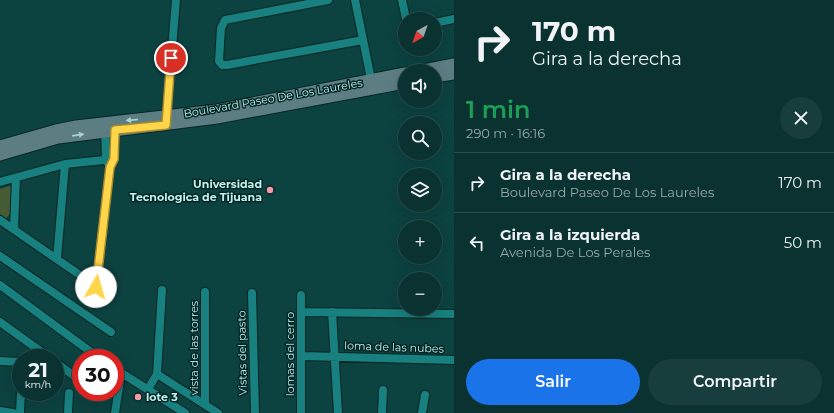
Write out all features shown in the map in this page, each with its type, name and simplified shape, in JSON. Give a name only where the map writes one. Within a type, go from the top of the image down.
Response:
[{"type":"street","points":[[166,121],[176,0]]},
{"type":"street","points":[[328,0],[225,20],[221,28],[219,61],[222,65],[226,65],[363,40]]},
{"type":"street","points":[[355,0],[372,84]]},
{"type":"street","points":[[402,0],[405,12]]},
{"type":"street","points":[[442,22],[454,19]]},
{"type":"street","points":[[442,66],[454,64]]},
{"type":"street","points":[[442,76],[454,74]]},
{"type":"street","name":"Boulevard Paseo De Los Laureles","points":[[0,146],[56,130],[166,121],[217,110],[372,84],[398,76]]},
{"type":"street","name":"Boulevard Paseo De Los Laureles","points":[[372,84],[398,83]]},
{"type":"street","points":[[96,287],[110,162],[110,126]]},
{"type":"street","name":"Boulevard Paseo De Los Laureles","points":[[0,155],[58,138],[110,126]]},
{"type":"street","points":[[0,182],[65,164],[110,162]]},
{"type":"street","points":[[56,259],[65,164]]},
{"type":"street","points":[[14,229],[16,178]]},
{"type":"street","points":[[0,220],[106,293]]},
{"type":"street","points":[[0,256],[111,332]]},
{"type":"street","points":[[0,285],[87,349]]},
{"type":"street","points":[[148,389],[157,374],[162,290]]},
{"type":"street","name":"vista de las torres","points":[[205,292],[205,404]]},
{"type":"street","name":"Vistas del pasto","points":[[252,293],[255,413]]},
{"type":"street","name":"lomas del cerro","points":[[301,295],[301,413]]},
{"type":"street","points":[[302,312],[454,314]]},
{"type":"street","points":[[332,312],[333,356],[338,413]]},
{"type":"street","points":[[0,322],[38,349]]},
{"type":"street","name":"loma de las nubes","points":[[302,356],[454,360]]},
{"type":"street","points":[[0,361],[12,362]]},
{"type":"street","points":[[157,374],[218,413]]},
{"type":"street","points":[[124,375],[185,413]]},
{"type":"street","points":[[382,413],[383,390]]},
{"type":"street","points":[[68,413],[69,393]]},
{"type":"street","points":[[422,413],[425,395]]},
{"type":"street","points":[[20,413],[21,401]]},
{"type":"street","points":[[115,413],[116,401]]},
{"type":"street","points":[[0,411],[13,413]]},
{"type":"green space","points":[[10,186],[13,193],[10,214],[6,218],[0,214],[0,189]]},
{"type":"place","name":"Universidad Tecnologica de Tijuana","points":[[270,190]]},
{"type":"place","name":"lote 3","points":[[138,397]]},
{"type":"route","points":[[96,287],[110,167],[114,159],[115,130],[166,125],[171,58]]}]
